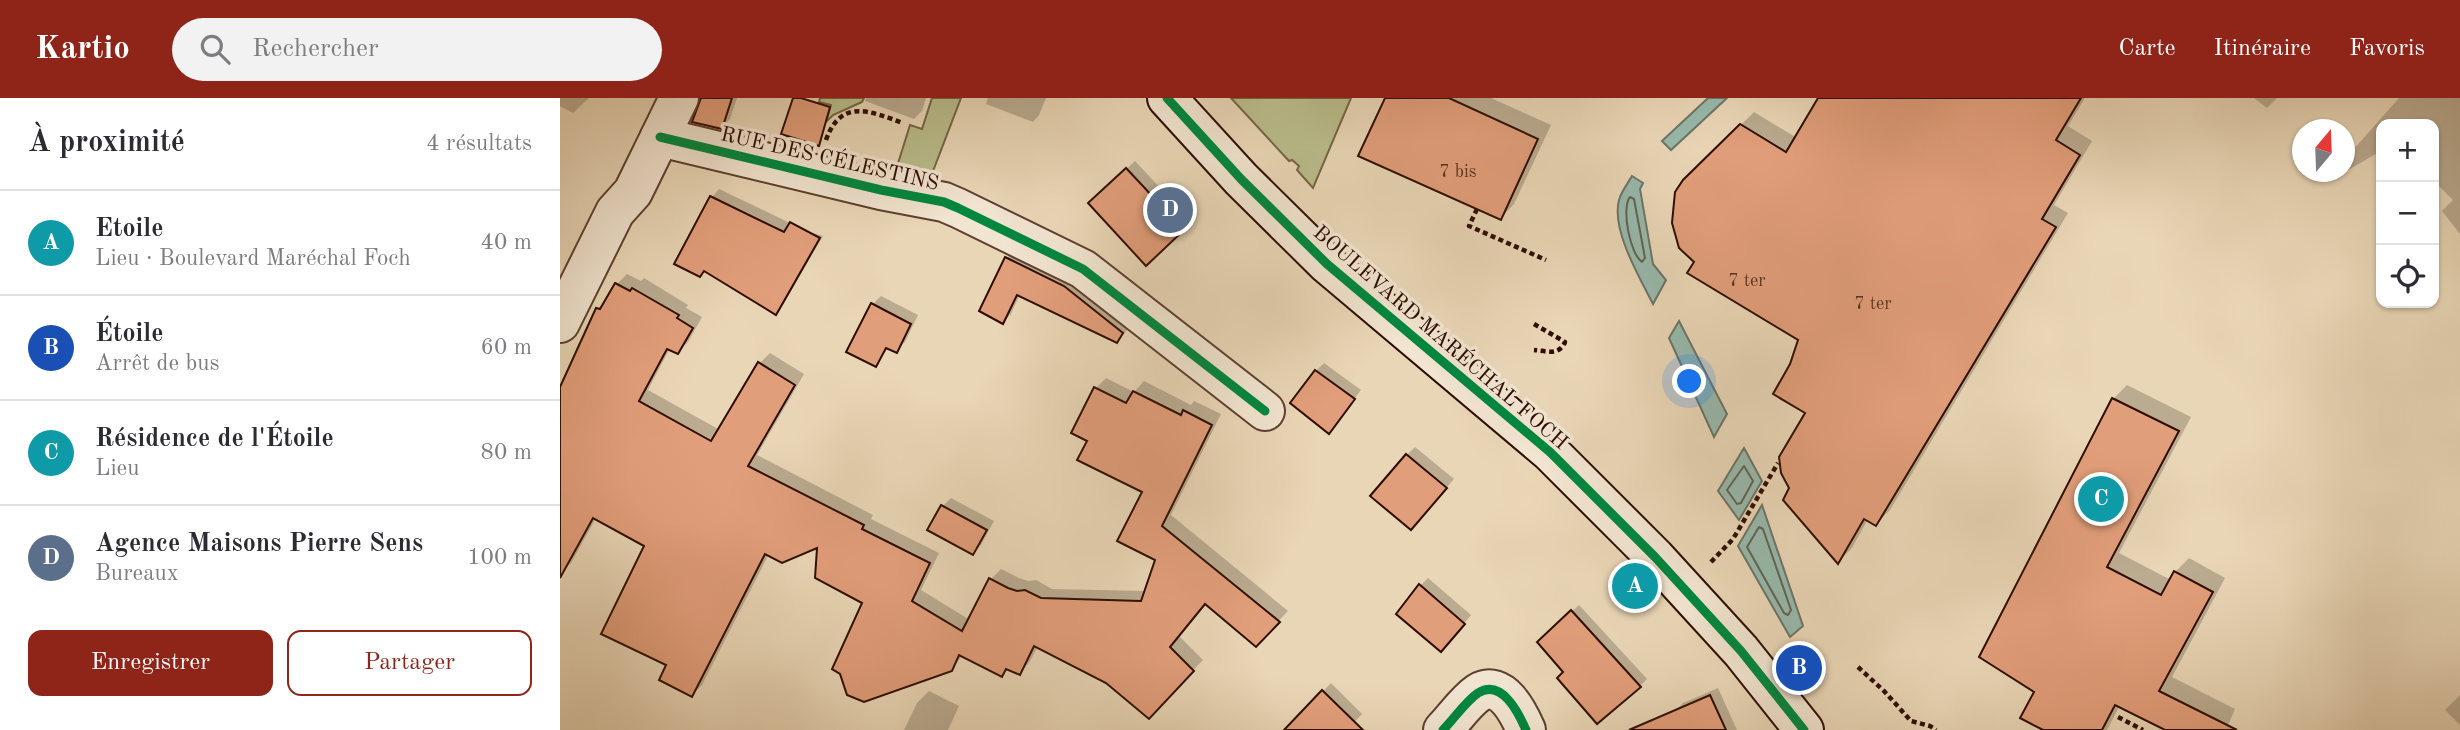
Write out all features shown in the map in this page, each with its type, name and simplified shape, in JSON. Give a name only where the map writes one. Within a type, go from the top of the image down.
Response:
[{"type":"street","points":[[560,323],[615,212],[634,192],[679,98]]},
{"type":"street","name":"BOULEVARD MARÉCHAL FOCH","points":[[1167,98],[1241,179],[1327,264],[1550,452],[1655,557],[1733,642],[1803,730]]},
{"type":"street","name":"RUE DES CÉLESTINS","points":[[660,137],[951,205],[1083,269],[1265,411]]},
{"type":"street","points":[[1443,730],[1478,693],[1486,690],[1503,695],[1519,714],[1526,730]]},
{"type":"path","points":[[817,175],[830,128],[836,119],[844,114],[862,108],[903,123]]},
{"type":"path","points":[[1477,209],[1469,226],[1546,260]]},
{"type":"path","points":[[1534,324],[1565,342],[1561,349],[1555,352],[1534,350]]},
{"type":"path","points":[[1705,568],[1733,539],[1777,463]]},
{"type":"path","points":[[1858,667],[1911,720],[1936,730]]},
{"type":"path","points":[[2118,718],[2143,730]]},
{"type":"green space","points":[[820,98],[864,98],[862,102],[833,115],[826,122],[831,105],[819,102]]},
{"type":"green space","points":[[932,98],[961,98],[930,179],[895,173],[910,125],[922,129]]},
{"type":"green space","points":[[1231,98],[1351,98],[1313,188],[1297,170],[1299,166],[1292,160],[1289,161]]},
{"type":"water","points":[[1708,98],[1727,98],[1671,150],[1662,141]]},
{"type":"water","points":[[1632,176],[1643,183],[1640,189],[1653,264],[1666,280],[1653,304],[1634,268],[1619,225],[1619,200]]},
{"type":"water","points":[[1679,321],[1727,414],[1714,437],[1669,338]]},
{"type":"water","points":[[1744,448],[1762,481],[1739,520],[1718,491]]},
{"type":"water","points":[[1762,505],[1803,626],[1790,637],[1738,546]]},
{"type":"building","points":[[701,98],[732,98],[722,129],[692,122]]},
{"type":"building","points":[[793,98],[830,107],[819,146],[781,134]]},
{"type":"building","points":[[1385,98],[1449,98],[1538,139],[1501,220],[1358,156]]},
{"type":"building","points":[[1818,98],[2081,98],[2056,140],[2080,155],[2042,219],[2056,227],[1876,526],[1864,519],[1838,564],[1783,500],[1789,488],[1781,473],[1779,457],[1805,413],[1773,394],[1790,364],[1798,340],[1687,273],[1694,262],[1679,248],[1672,223],[1675,192],[1683,180],[1740,124],[1786,152]]},
{"type":"building","points":[[1126,168],[1184,230],[1146,266],[1088,203]]},
{"type":"building","points":[[710,196],[784,232],[790,222],[820,238],[776,315],[704,271],[700,277],[674,264]]},
{"type":"building","points":[[1005,257],[1064,286],[1123,333],[1117,343],[1017,295],[1003,324],[979,311]]},
{"type":"building","points":[[615,283],[630,291],[632,288],[679,315],[677,318],[693,328],[678,354],[667,349],[639,401],[711,441],[758,362],[795,385],[748,466],[864,525],[862,529],[930,563],[912,601],[962,631],[989,578],[1008,588],[1025,590],[1041,598],[1141,601],[1155,560],[1117,541],[1142,492],[1077,460],[1087,441],[1071,433],[1094,387],[1126,403],[1133,391],[1181,415],[1183,410],[1212,425],[1162,526],[1280,622],[1256,647],[1205,604],[1170,647],[1194,671],[1149,719],[1106,683],[1034,646],[1020,675],[1006,669],[1002,677],[959,655],[952,671],[864,702],[847,695],[840,674],[832,669],[862,603],[815,578],[817,548],[782,563],[765,554],[692,697],[659,680],[666,665],[601,634],[644,546],[593,518],[560,578],[560,387],[596,308],[600,309]]},
{"type":"building","points":[[871,303],[911,324],[897,353],[886,348],[876,367],[846,352]]},
{"type":"building","points":[[1315,370],[1355,399],[1329,434],[1290,403]]},
{"type":"building","points":[[2112,398],[2179,431],[2107,567],[2161,595],[2174,571],[2213,592],[2159,691],[2237,730],[2165,730],[2115,705],[2102,730],[2043,730],[2020,718],[2034,692],[1979,657]]},
{"type":"building","points":[[1406,454],[1447,488],[1411,530],[1370,496]]},
{"type":"building","points":[[941,505],[987,530],[973,555],[927,530]]},
{"type":"building","points":[[1419,584],[1465,624],[1441,652],[1396,614]]},
{"type":"building","points":[[1571,610],[1641,687],[1597,724],[1557,678],[1563,672],[1537,642]]},
{"type":"building","points":[[1322,690],[1363,730],[1284,730]]},
{"type":"building","points":[[1710,695],[1726,730],[1629,730]]},
{"type":"cycle path","points":[[1167,98],[1241,179],[1327,264],[1550,452],[1655,557],[1741,651],[1804,730]]},
{"type":"cycle path","points":[[660,137],[881,190],[944,202],[958,208],[1083,269],[1265,411]]},
{"type":"cycle path","points":[[1443,730],[1473,697],[1487,690],[1495,690],[1508,700],[1526,730]]},
{"type":"place","name":"Agence Maisons Pierre Sens","points":[[1170,210]]},
{"type":"place","name":"Résidence de l'Étoile","points":[[2101,499]]},
{"type":"place","name":"Etoile","points":[[1635,586]]},
{"type":"place","name":"Étoile","points":[[1799,668]]}]
